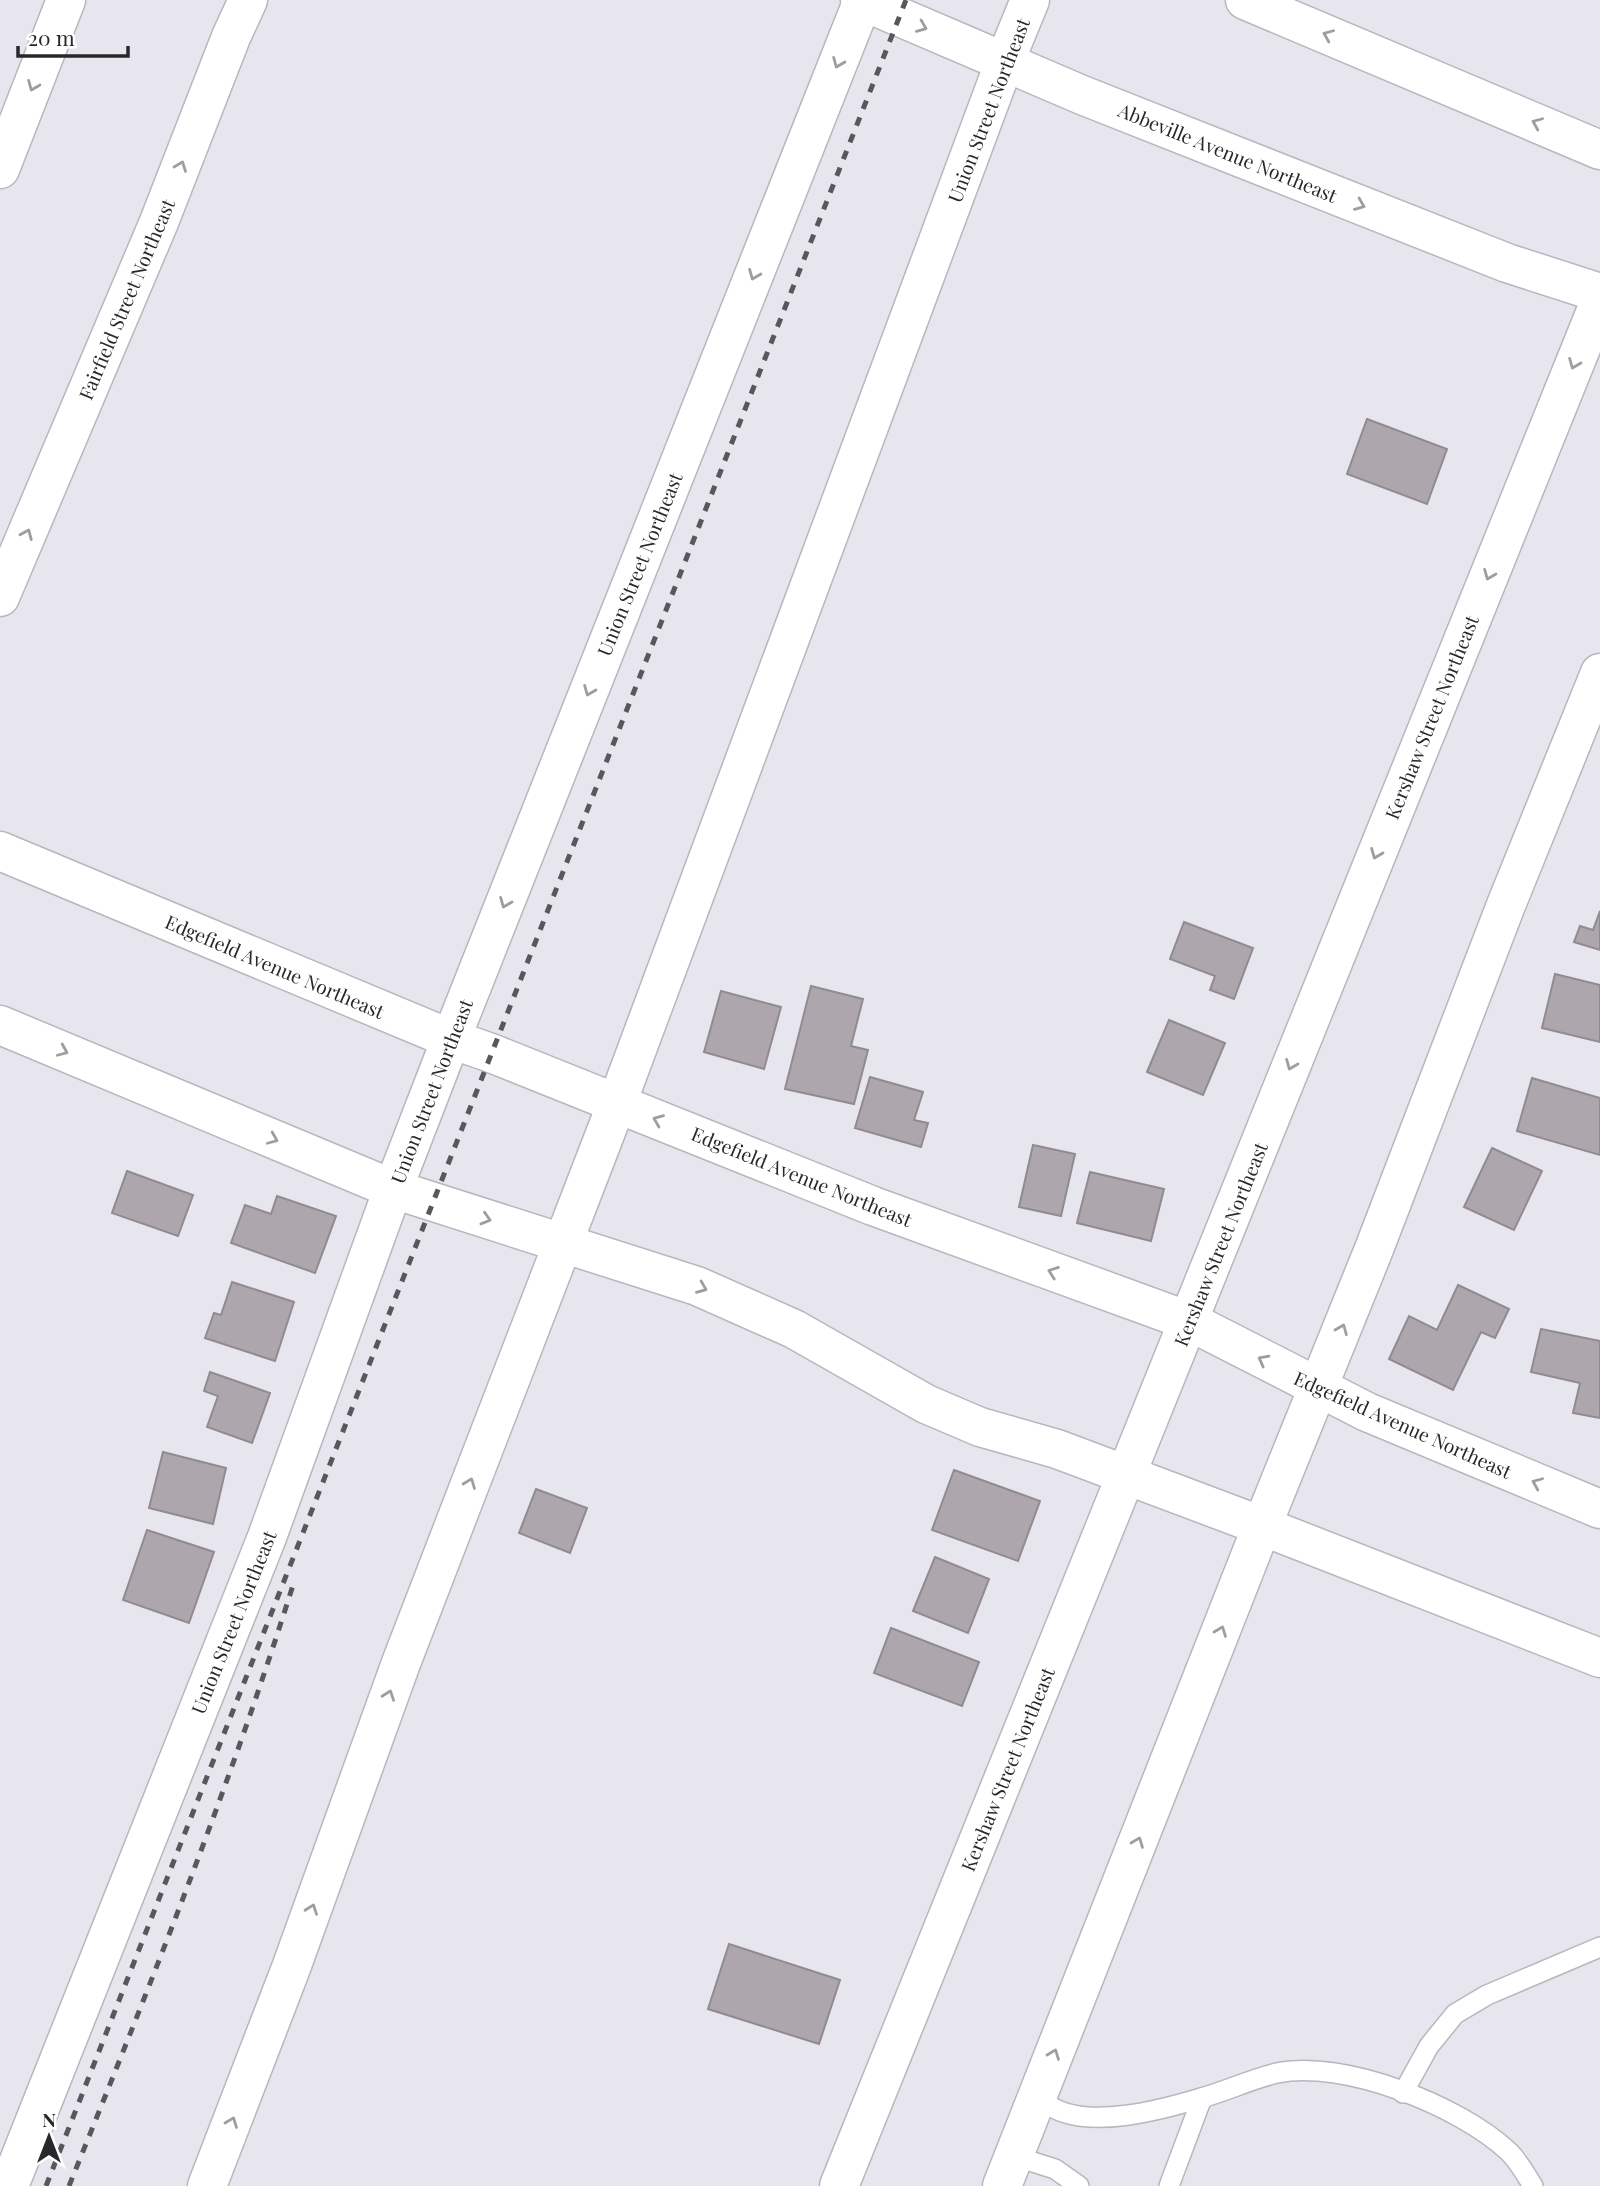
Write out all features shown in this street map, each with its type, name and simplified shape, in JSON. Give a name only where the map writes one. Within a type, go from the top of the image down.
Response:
[{"type":"street","points":[[0,169],[66,0]]},
{"type":"street","name":"Fairfield Street Northeast","points":[[0,597],[159,222],[248,0]]},
{"type":"street","name":"Union Street Northeast","points":[[9,2186],[267,1536],[393,1189],[451,1039],[862,0]]},
{"type":"street","name":"Abbeville Avenue Northeast","points":[[862,0],[1082,95],[1507,263],[1600,293]]},
{"type":"street","name":"Union Street Northeast","points":[[207,2186],[295,1955],[401,1663],[617,1103],[1030,0]]},
{"type":"street","points":[[1245,0],[1600,150]]},
{"type":"street","name":"Kershaw Street Northeast","points":[[839,2186],[1600,301]]},
{"type":"street","points":[[1008,2171],[1374,1249],[1506,905],[1600,673]]},
{"type":"street","name":"Edgefield Avenue Northeast","points":[[0,851],[451,1039],[873,1206],[1189,1321],[1367,1412],[1600,1509]]},
{"type":"street","points":[[0,1025],[393,1189],[697,1286],[794,1329],[926,1404],[980,1427],[1057,1449],[1600,1658]]},
{"type":"lane","points":[[1402,2093],[1429,2046],[1455,2014],[1487,1995],[1600,1947]]},
{"type":"lane","points":[[1038,2096],[1050,2107],[1077,2116],[1113,2117],[1202,2098],[1279,2073],[1319,2071],[1356,2076],[1433,2104],[1478,2128],[1510,2152],[1533,2186]]},
{"type":"lane","points":[[1169,2186],[1202,2098]]},
{"type":"lane","points":[[1008,2171],[1055,2169],[1079,2186]]},
{"type":"building","points":[[1367,419],[1447,449],[1427,504],[1347,474]]},
{"type":"building","points":[[1600,911],[1600,950],[1574,942],[1580,926],[1593,930]]},
{"type":"building","points":[[1184,922],[1253,948],[1234,999],[1210,990],[1215,976],[1170,959]]},
{"type":"building","points":[[1555,974],[1600,985],[1600,1042],[1542,1028]]},
{"type":"building","points":[[811,986],[863,999],[851,1046],[868,1050],[854,1104],[785,1089]]},
{"type":"building","points":[[721,991],[781,1007],[764,1069],[704,1052]]},
{"type":"building","points":[[1169,1020],[1225,1043],[1203,1095],[1147,1072]]},
{"type":"building","points":[[870,1077],[923,1092],[914,1120],[928,1123],[921,1147],[855,1128]]},
{"type":"building","points":[[1532,1078],[1600,1098],[1600,1155],[1517,1131]]},
{"type":"building","points":[[1033,1145],[1075,1154],[1061,1216],[1019,1207]]},
{"type":"building","points":[[1492,1148],[1542,1171],[1514,1230],[1464,1207]]},
{"type":"building","points":[[127,1171],[193,1195],[178,1236],[112,1213]]},
{"type":"building","points":[[1090,1172],[1164,1189],[1151,1241],[1077,1223]]},
{"type":"building","points":[[277,1196],[336,1216],[315,1273],[231,1243],[245,1205],[271,1214]]},
{"type":"building","points":[[232,1282],[294,1302],[275,1361],[205,1338],[214,1313],[221,1315]]},
{"type":"building","points":[[1458,1285],[1509,1309],[1495,1338],[1481,1332],[1453,1390],[1389,1359],[1409,1316],[1437,1330]]},
{"type":"building","points":[[1541,1329],[1600,1341],[1600,1418],[1573,1413],[1580,1383],[1531,1372]]},
{"type":"building","points":[[210,1372],[270,1393],[252,1443],[207,1427],[218,1396],[204,1391]]},
{"type":"building","points":[[163,1452],[226,1468],[213,1524],[149,1508]]},
{"type":"building","points":[[954,1470],[1040,1501],[1018,1561],[932,1530]]},
{"type":"building","points":[[536,1489],[587,1508],[570,1553],[519,1533]]},
{"type":"building","points":[[147,1530],[214,1552],[189,1623],[123,1600]]},
{"type":"building","points":[[935,1557],[989,1579],[968,1633],[913,1611]]},
{"type":"building","points":[[891,1628],[979,1662],[962,1706],[874,1673]]},
{"type":"building","points":[[729,1944],[840,1980],[819,2044],[708,2009]]},
{"type":"railway","points":[[46,2186],[906,0]]},
{"type":"railway","points":[[69,2186],[215,1813],[293,1585]]}]
